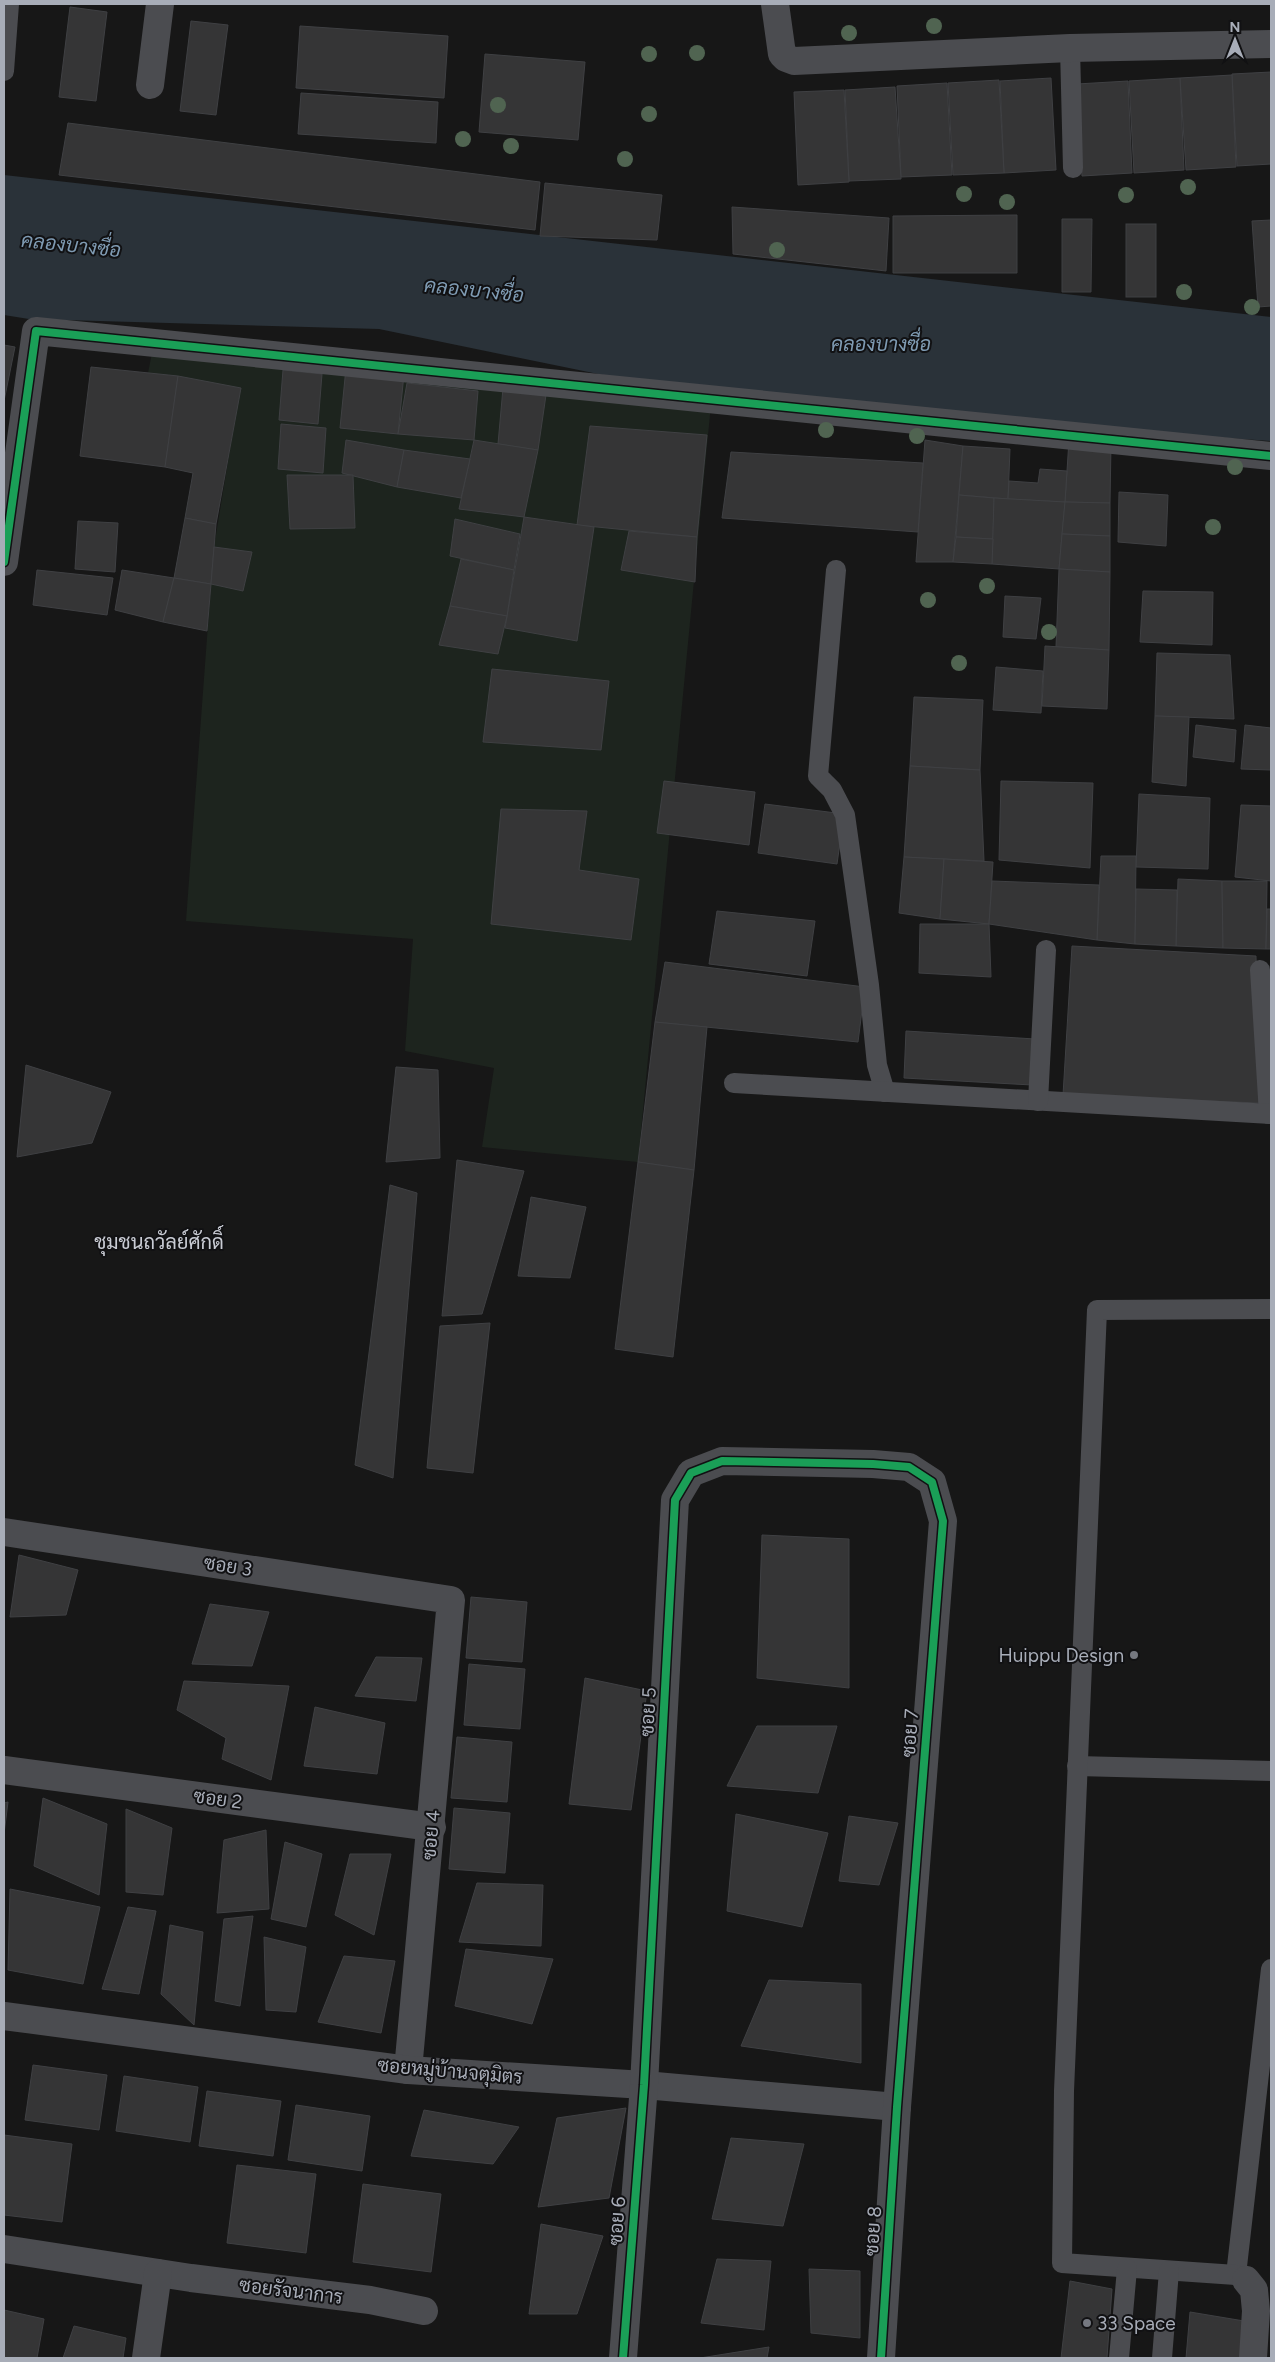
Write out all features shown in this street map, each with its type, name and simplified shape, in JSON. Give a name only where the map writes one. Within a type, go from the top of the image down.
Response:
[{"type":"street","points":[[150,85],[160,4]]},
{"type":"street","points":[[776,4],[782,54],[794,61],[1070,48],[1271,44]]},
{"type":"street","points":[[4,562],[36,331],[1271,456]]},
{"type":"street","name":"ซอย 5","points":[[644,2085],[675,1500],[691,1473],[722,1461],[818,1462]]},
{"type":"street","name":"ซอย 7","points":[[818,1462],[909,1467],[932,1482],[944,1521],[897,2106]]},
{"type":"street","name":"ซอย 3","points":[[4,1532],[452,1600]]},
{"type":"street","name":"ซอย 4","points":[[408,2070],[452,1600]]},
{"type":"street","name":"ซอย 2","points":[[4,1770],[432,1827]]},
{"type":"street","name":"ซอยหมู่บ้านจตุมิตร","points":[[4,2016],[408,2070],[644,2085],[897,2106]]},
{"type":"street","name":"ซอย 6","points":[[623,2358],[644,2085]]},
{"type":"street","name":"ซอย 8","points":[[881,2358],[897,2106]]},
{"type":"street","name":"ซอยรัจนาการ","points":[[4,2249],[158,2273],[370,2300],[424,2311]]},
{"type":"street","points":[[146,2358],[158,2273]]},
{"type":"street","points":[[1241,2277],[1254,2290],[1256,2311],[1253,2358]]},
{"type":"lane","points":[[4,71],[9,4]]},
{"type":"lane","points":[[1070,48],[1073,168]]},
{"type":"lane","points":[[836,570],[818,776],[832,790],[846,815],[869,986],[875,1056],[885,1092]]},
{"type":"lane","points":[[1038,1101],[1046,950]]},
{"type":"lane","points":[[734,1083],[1270,1114],[1260,970]]},
{"type":"lane","points":[[1271,1309],[1097,1310],[1064,2091],[1062,2263],[1241,2277],[1271,1969]]},
{"type":"lane","points":[[1077,1766],[1271,1771]]},
{"type":"lane","points":[[1119,2358],[1127,2269]]},
{"type":"lane","points":[[1162,2358],[1169,2271]]},
{"type":"shaded area","points":[[154,343],[712,394],[638,1162],[482,1147],[494,1068],[405,1051],[413,939],[186,921],[211,584],[243,591],[251,552],[214,547],[240,388],[148,373]]},
{"type":"water","name":"คลองบางซื่อ","points":[[4,175],[1271,317],[1271,441],[879,414],[686,392],[379,329],[29,319],[4,315]]},
{"type":"building","points":[[70,7],[107,12],[96,101],[59,97]]},
{"type":"building","points":[[191,21],[228,25],[216,115],[180,111]]},
{"type":"building","points":[[300,26],[448,36],[444,98],[296,88]]},
{"type":"building","points":[[485,54],[585,62],[578,140],[479,132]]},
{"type":"building","points":[[1271,72],[1271,164],[1237,166],[1232,74]]},
{"type":"building","points":[[1232,75],[1236,167],[1186,170],[1180,78]]},
{"type":"building","points":[[1051,78],[1056,170],[1004,173],[1000,81]]},
{"type":"building","points":[[1180,78],[1184,170],[1134,173],[1129,81]]},
{"type":"building","points":[[999,80],[1004,173],[953,175],[948,83]]},
{"type":"building","points":[[1128,81],[1132,173],[1082,176],[1077,84]]},
{"type":"building","points":[[947,83],[952,175],[901,177],[897,86]]},
{"type":"building","points":[[895,87],[901,179],[849,181],[845,90]]},
{"type":"building","points":[[844,90],[849,182],[798,185],[794,92]]},
{"type":"building","points":[[301,93],[438,102],[436,143],[298,134]]},
{"type":"building","points":[[68,123],[540,182],[535,230],[59,175]]},
{"type":"building","points":[[545,183],[662,195],[657,240],[540,236]]},
{"type":"building","points":[[732,207],[889,218],[886,271],[733,254]]},
{"type":"building","points":[[1017,215],[1017,273],[893,273],[893,216]]},
{"type":"building","points":[[1062,219],[1092,219],[1091,292],[1062,292]]},
{"type":"building","points":[[1271,220],[1271,306],[1258,307],[1252,221]]},
{"type":"building","points":[[1126,224],[1156,224],[1156,297],[1126,297]]},
{"type":"building","points":[[4,345],[15,347],[4,401]]},
{"type":"building","points":[[91,367],[178,376],[165,467],[80,456]]},
{"type":"building","points":[[346,368],[404,374],[398,434],[340,428]]},
{"type":"building","points":[[283,370],[322,374],[318,424],[279,420]]},
{"type":"building","points":[[178,376],[241,388],[216,524],[185,518],[193,473],[165,467]]},
{"type":"building","points":[[407,383],[478,391],[474,440],[398,434]]},
{"type":"building","points":[[503,388],[546,395],[538,450],[498,444]]},
{"type":"building","points":[[281,424],[326,428],[323,473],[278,469]]},
{"type":"building","points":[[590,426],[707,435],[697,537],[577,525]]},
{"type":"building","points":[[346,440],[404,450],[397,487],[342,473]]},
{"type":"building","points":[[474,440],[538,450],[524,517],[459,509]]},
{"type":"building","points":[[925,440],[963,446],[953,562],[916,562]]},
{"type":"building","points":[[1069,440],[1111,444],[1110,503],[1065,502]]},
{"type":"building","points":[[963,446],[1010,449],[1008,499],[959,495]]},
{"type":"building","points":[[404,450],[470,459],[461,498],[397,487]]},
{"type":"building","points":[[731,452],[923,463],[918,532],[722,518]]},
{"type":"building","points":[[1040,469],[1067,471],[1065,502],[1008,499],[1009,481],[1038,483]]},
{"type":"building","points":[[287,475],[353,475],[355,528],[290,529]]},
{"type":"building","points":[[1119,492],[1168,495],[1166,546],[1118,542]]},
{"type":"building","points":[[959,495],[994,498],[993,539],[956,537]]},
{"type":"building","points":[[994,498],[1065,502],[1059,569],[992,564]]},
{"type":"building","points":[[1065,502],[1110,503],[1110,536],[1062,534]]},
{"type":"building","points":[[524,517],[594,527],[577,641],[505,628]]},
{"type":"building","points":[[185,518],[216,524],[211,584],[174,578]]},
{"type":"building","points":[[455,519],[520,534],[514,570],[450,556]]},
{"type":"building","points":[[78,521],[118,523],[115,572],[75,569]]},
{"type":"building","points":[[629,531],[697,537],[695,582],[621,570]]},
{"type":"building","points":[[1062,534],[1110,536],[1110,572],[1059,569]]},
{"type":"building","points":[[956,537],[993,539],[992,564],[953,562]]},
{"type":"building","points":[[214,547],[252,552],[243,591],[211,584]]},
{"type":"building","points":[[461,559],[514,570],[507,616],[450,606]]},
{"type":"building","points":[[1059,569],[1110,572],[1109,650],[1056,647]]},
{"type":"building","points":[[37,570],[113,578],[107,615],[33,605]]},
{"type":"building","points":[[122,570],[174,578],[163,622],[115,610]]},
{"type":"building","points":[[174,578],[211,584],[207,631],[163,622]]},
{"type":"building","points":[[1143,591],[1213,592],[1212,645],[1140,642]]},
{"type":"building","points":[[1005,596],[1041,598],[1036,639],[1003,637]]},
{"type":"building","points":[[450,606],[507,616],[498,654],[439,645]]},
{"type":"building","points":[[1045,646],[1109,650],[1107,709],[1042,706]]},
{"type":"building","points":[[1157,653],[1230,655],[1234,719],[1155,716]]},
{"type":"building","points":[[996,667],[1043,671],[1041,713],[993,710]]},
{"type":"building","points":[[492,669],[609,681],[601,750],[483,742]]},
{"type":"building","points":[[914,697],[983,700],[980,770],[910,766]]},
{"type":"building","points":[[1155,716],[1189,717],[1186,786],[1152,782]]},
{"type":"building","points":[[1196,725],[1236,730],[1234,762],[1193,757]]},
{"type":"building","points":[[1245,725],[1271,728],[1271,770],[1241,769]]},
{"type":"building","points":[[910,766],[980,770],[984,861],[904,857]]},
{"type":"building","points":[[664,781],[755,792],[749,845],[657,833]]},
{"type":"building","points":[[1001,781],[1093,783],[1090,868],[999,860]]},
{"type":"building","points":[[1139,794],[1210,798],[1208,869],[1136,867]]},
{"type":"building","points":[[765,804],[844,814],[837,864],[758,853]]},
{"type":"building","points":[[1241,805],[1271,806],[1271,881],[1235,877]]},
{"type":"building","points":[[501,809],[587,811],[579,870],[639,879],[631,940],[491,924]]},
{"type":"building","points":[[1101,856],[1136,856],[1135,944],[1097,940]]},
{"type":"building","points":[[904,857],[944,859],[940,919],[899,913]]},
{"type":"building","points":[[944,859],[993,862],[989,924],[940,919]]},
{"type":"building","points":[[1178,879],[1222,881],[1223,948],[1176,946]]},
{"type":"building","points":[[992,881],[1099,885],[1097,940],[989,924]]},
{"type":"building","points":[[1222,881],[1267,881],[1266,949],[1223,948]]},
{"type":"building","points":[[1136,889],[1177,890],[1176,946],[1135,944]]},
{"type":"building","points":[[1267,909],[1271,909],[1271,949],[1266,949]]},
{"type":"building","points":[[717,911],[815,921],[807,976],[709,964]]},
{"type":"building","points":[[920,924],[989,924],[991,977],[919,973]]},
{"type":"building","points":[[1072,946],[1256,956],[1259,1103],[1063,1095]]},
{"type":"building","points":[[665,962],[865,987],[858,1042],[655,1022]]},
{"type":"building","points":[[655,1022],[707,1027],[694,1170],[638,1162]]},
{"type":"building","points":[[906,1031],[1035,1039],[1032,1085],[904,1078]]},
{"type":"building","points":[[26,1065],[111,1092],[92,1143],[17,1157]]},
{"type":"building","points":[[396,1067],[438,1070],[440,1158],[386,1162]]},
{"type":"building","points":[[457,1160],[524,1171],[482,1314],[442,1316]]},
{"type":"building","points":[[638,1162],[694,1170],[673,1357],[615,1349]]},
{"type":"building","points":[[390,1185],[417,1193],[393,1478],[355,1465]]},
{"type":"building","points":[[531,1197],[586,1207],[570,1278],[518,1276]]},
{"type":"building","points":[[490,1323],[473,1473],[427,1468],[440,1326]]},
{"type":"building","points":[[762,1535],[849,1539],[849,1688],[757,1678]]},
{"type":"building","points":[[19,1555],[78,1570],[66,1615],[10,1617]]},
{"type":"building","points":[[471,1597],[527,1602],[522,1662],[466,1658]]},
{"type":"building","points":[[210,1604],[269,1612],[252,1666],[192,1664]]},
{"type":"building","points":[[376,1657],[422,1658],[416,1701],[355,1696]]},
{"type":"building","points":[[469,1664],[525,1669],[520,1729],[464,1725]]},
{"type":"building","points":[[585,1678],[647,1691],[631,1810],[569,1804]]},
{"type":"building","points":[[184,1681],[289,1686],[271,1780],[222,1759],[226,1738],[177,1710]]},
{"type":"building","points":[[315,1707],[385,1723],[377,1774],[304,1766]]},
{"type":"building","points":[[757,1726],[837,1726],[818,1793],[727,1786]]},
{"type":"building","points":[[457,1737],[512,1742],[507,1802],[451,1798]]},
{"type":"building","points":[[43,1798],[107,1824],[99,1895],[34,1866]]},
{"type":"building","points":[[8,1802],[4,1834],[4,1803]]},
{"type":"building","points":[[454,1808],[510,1813],[505,1873],[449,1869]]},
{"type":"building","points":[[126,1809],[172,1828],[163,1895],[126,1892]]},
{"type":"building","points":[[736,1814],[828,1833],[802,1927],[727,1911]]},
{"type":"building","points":[[849,1816],[898,1823],[879,1885],[839,1881]]},
{"type":"building","points":[[266,1830],[269,1909],[217,1913],[224,1840]]},
{"type":"building","points":[[285,1842],[322,1854],[306,1927],[271,1919]]},
{"type":"building","points":[[350,1854],[391,1854],[374,1935],[335,1915]]},
{"type":"building","points":[[477,1883],[543,1885],[541,1946],[459,1942]]},
{"type":"building","points":[[10,1889],[100,1907],[83,1984],[8,1970]]},
{"type":"building","points":[[128,1907],[156,1911],[139,1994],[102,1989]]},
{"type":"building","points":[[253,1916],[240,2006],[215,2001],[224,1919]]},
{"type":"building","points":[[170,1925],[203,1932],[194,2025],[161,1994]]},
{"type":"building","points":[[264,1937],[306,1947],[296,2012],[266,2010]]},
{"type":"building","points":[[466,1949],[553,1959],[532,2024],[455,2006]]},
{"type":"building","points":[[344,1956],[395,1961],[381,2033],[318,2022]]},
{"type":"building","points":[[769,1980],[861,1984],[861,2063],[741,2046]]},
{"type":"building","points":[[33,2065],[107,2075],[99,2130],[25,2120]]},
{"type":"building","points":[[124,2076],[198,2087],[190,2142],[116,2131]]},
{"type":"building","points":[[207,2091],[281,2101],[273,2156],[199,2146]]},
{"type":"building","points":[[296,2105],[370,2116],[362,2171],[288,2160]]},
{"type":"building","points":[[626,2108],[609,2198],[538,2207],[557,2118]]},
{"type":"building","points":[[424,2110],[519,2127],[493,2164],[411,2156]]},
{"type":"building","points":[[4,2135],[72,2144],[62,2222],[4,2215]]},
{"type":"building","points":[[731,2138],[804,2144],[783,2226],[712,2219]]},
{"type":"building","points":[[237,2165],[316,2174],[306,2253],[227,2243]]},
{"type":"building","points":[[363,2184],[441,2194],[431,2272],[353,2262]]},
{"type":"building","points":[[541,2224],[603,2236],[577,2314],[529,2314]]},
{"type":"building","points":[[717,2259],[771,2261],[764,2330],[701,2323]]},
{"type":"building","points":[[809,2269],[860,2271],[860,2338],[811,2333]]},
{"type":"building","name":"33 Space","points":[[1070,2281],[1112,2289],[1107,2358],[1061,2358]]},
{"type":"building","points":[[4,2310],[44,2319],[37,2358],[4,2358]]},
{"type":"building","name":"33 Space","points":[[1190,2312],[1250,2322],[1248,2358],[1186,2358]]},
{"type":"building","points":[[74,2326],[126,2338],[123,2358],[63,2358]]},
{"type":"building","points":[[769,2347],[767,2358],[700,2358]]},
{"type":"cycle path","points":[[4,562],[36,331],[1271,456]]},
{"type":"cycle path","points":[[623,2358],[644,2085],[675,1500],[691,1473],[722,1461],[873,1464],[909,1467],[932,1482],[943,1521],[897,2107],[881,2358]]},
{"type":"place","name":"Huippu Design","points":[[1134,1655]]},
{"type":"place","name":"33 Space","points":[[1087,2323]]},
{"type":"district","name":"ชุมชนถวัลย์ศักดิ์","points":[[159,1242]]}]
